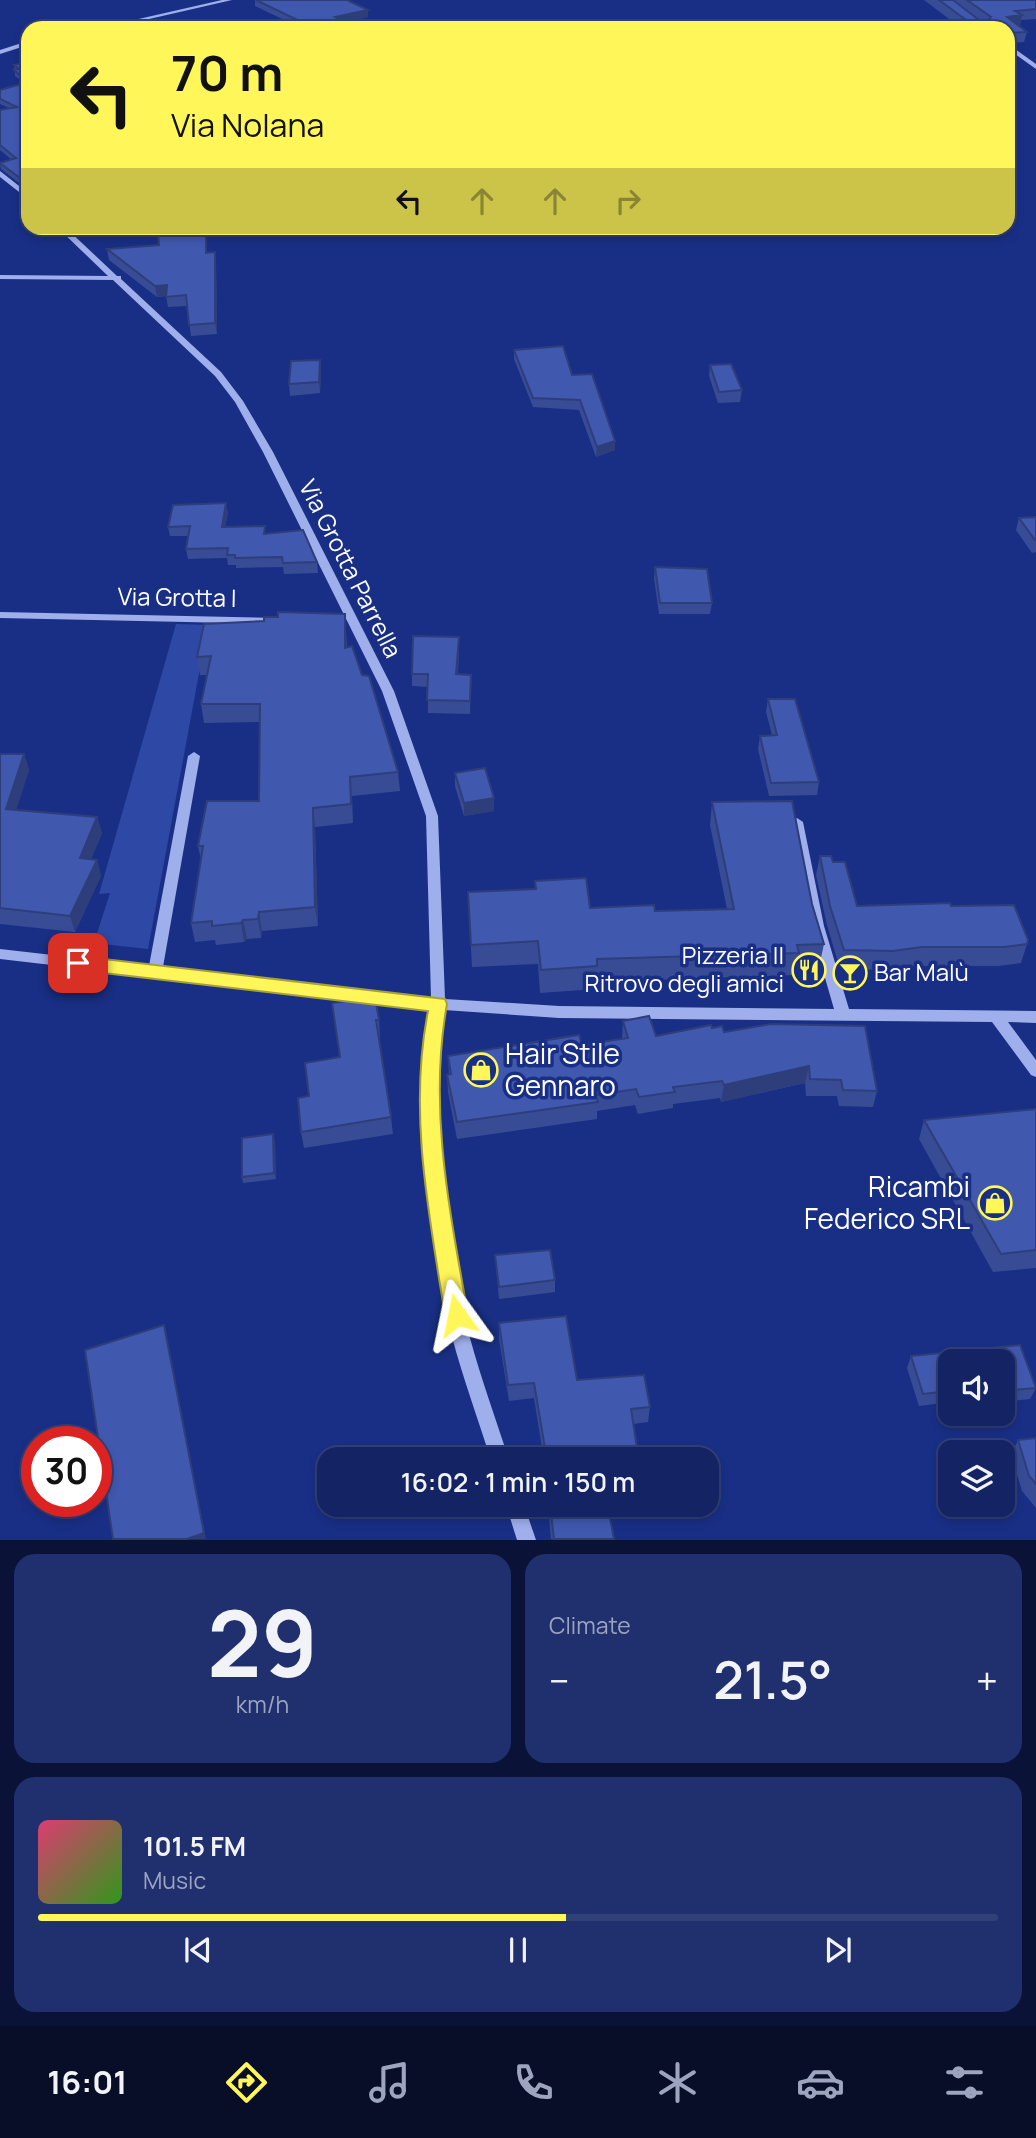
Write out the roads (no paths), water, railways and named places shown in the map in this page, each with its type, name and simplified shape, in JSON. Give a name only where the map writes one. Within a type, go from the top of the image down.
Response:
[{"type":"street","points":[[134,21],[229,0]]},
{"type":"street","points":[[0,52],[21,45]]},
{"type":"street","points":[[1015,51],[1036,67]]},
{"type":"street","points":[[0,173],[21,191]]},
{"type":"street","name":"Via Grotta Parrella","points":[[70,235],[218,374],[239,401],[268,452],[388,691],[432,816],[438,1004],[431,1041],[430,1121],[433,1174],[447,1272],[461,1337],[496,1447]]},
{"type":"street","points":[[0,277],[118,278]]},
{"type":"street","name":"Via Grotta I","points":[[0,615],[299,621]]},
{"type":"street","points":[[340,622],[354,623]]},
{"type":"street","points":[[155,971],[194,756]]},
{"type":"street","points":[[797,822],[817,926],[843,1014]]},
{"type":"street","points":[[0,954],[438,1004],[559,1012],[1036,1017]]},
{"type":"street","points":[[995,1016],[1036,1071]]},
{"type":"street","points":[[519,1517],[527,1539]]},
{"type":"place","name":"Pizzeria Il Ritrovo degli amici","points":[[809,970]]},
{"type":"place","name":"Bar Malù","points":[[850,973]]},
{"type":"place","name":"Hair Stile Gennaro","points":[[481,1070]]},
{"type":"place","name":"Ricambi Federico SRL","points":[[995,1203]]}]
